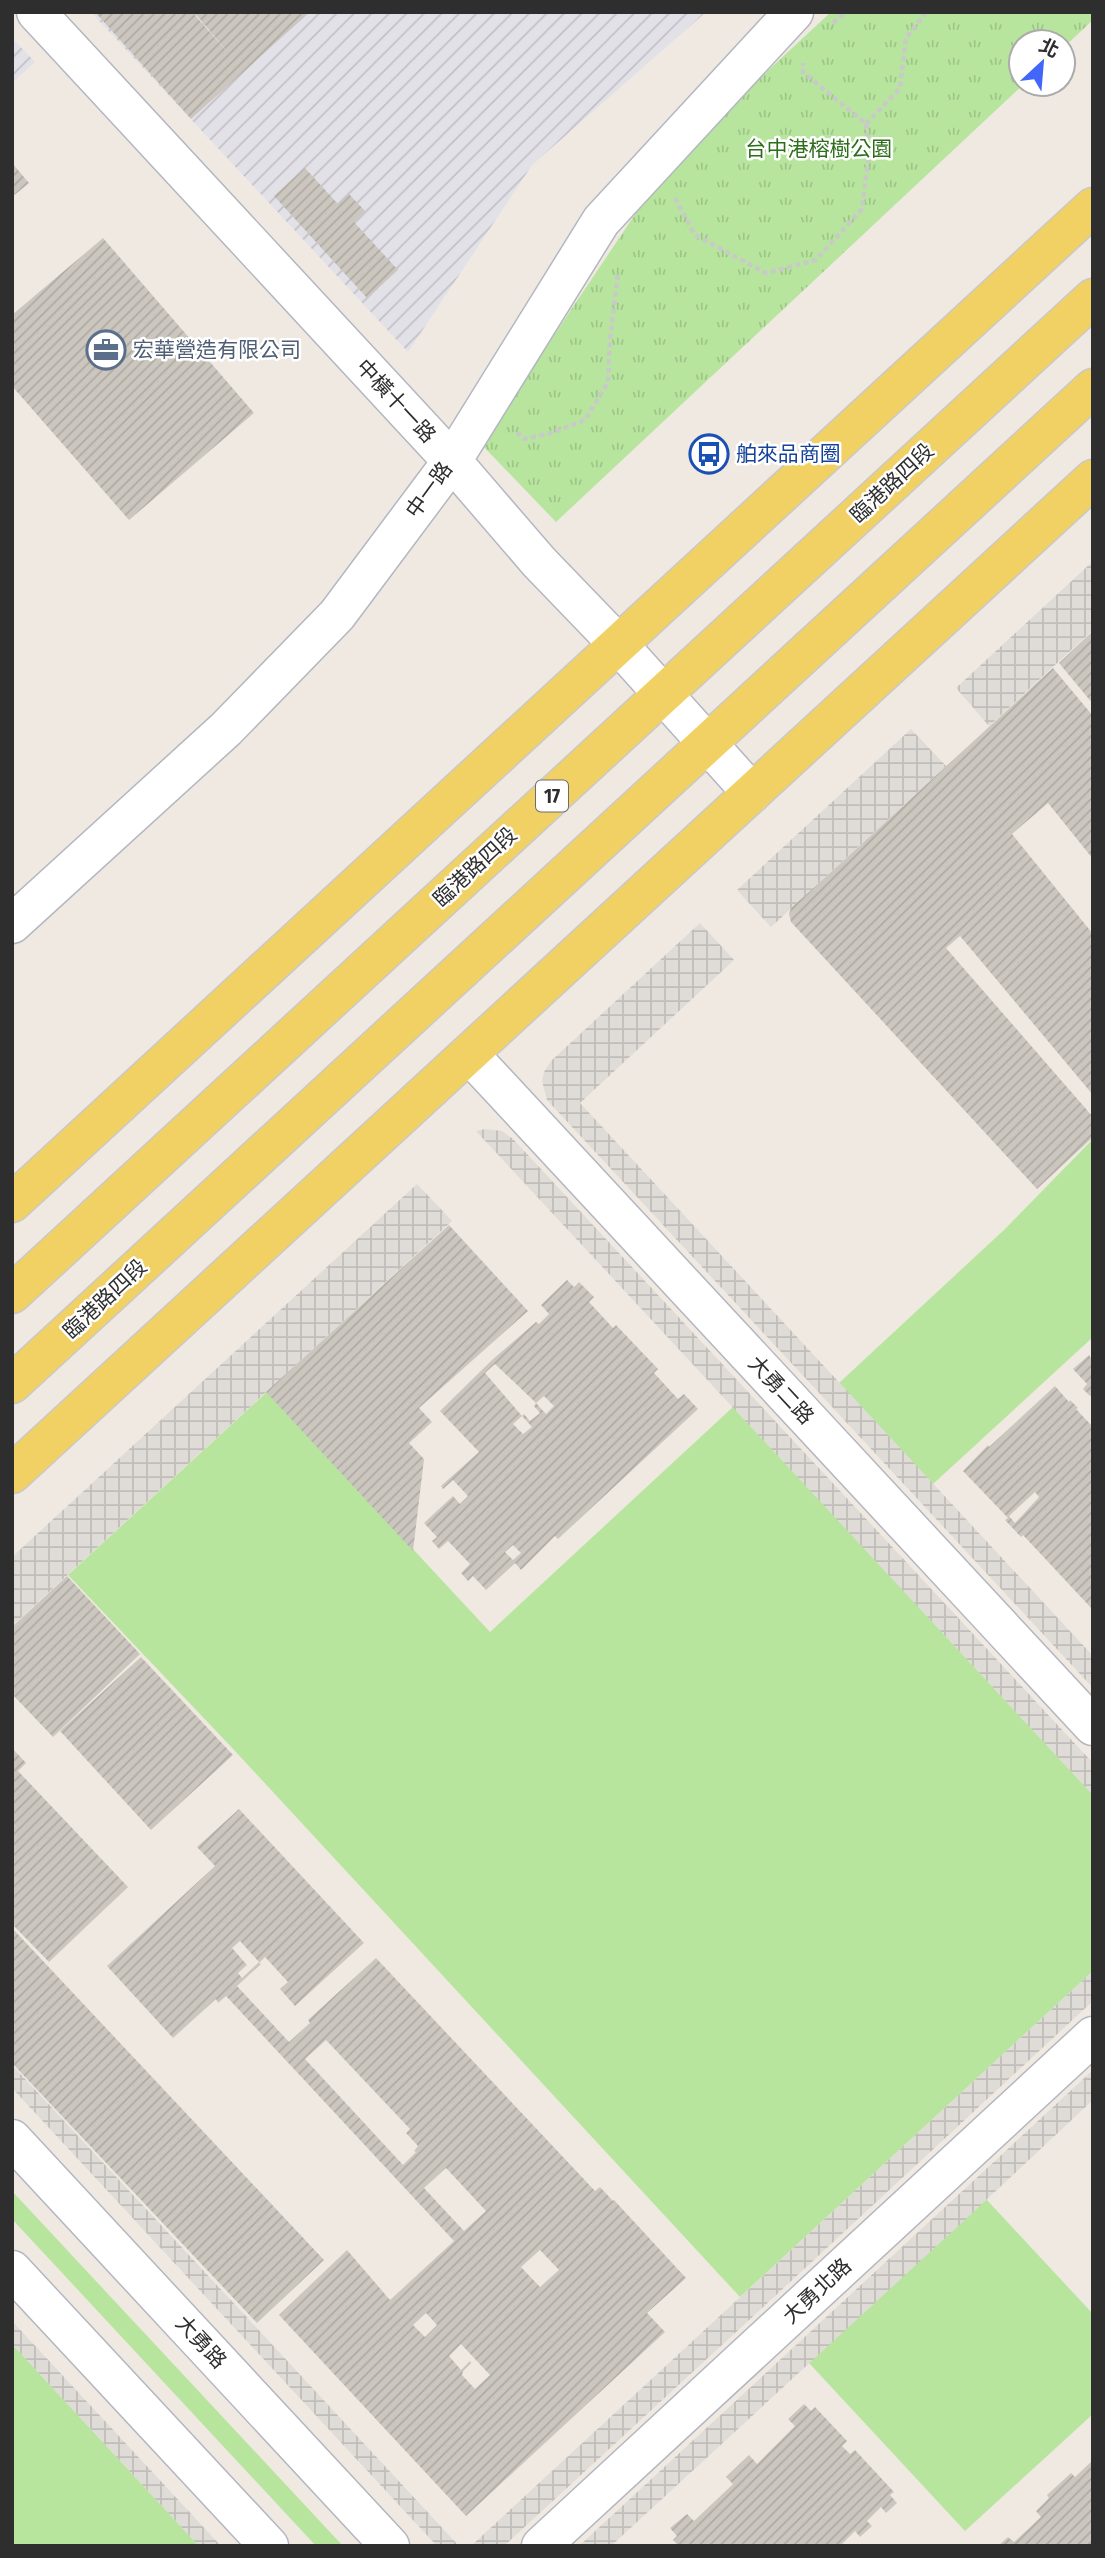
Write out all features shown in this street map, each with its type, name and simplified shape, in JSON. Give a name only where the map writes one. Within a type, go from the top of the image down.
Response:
[{"type":"main road","points":[[12,1203],[1093,207]]},
{"type":"main road","name":"臨港路四段","points":[[12,1294],[1093,298]]},
{"type":"main road","name":"臨港路四段","points":[[12,1384],[1093,388]]},
{"type":"main road","points":[[12,1474],[1093,479]]},
{"type":"street","name":"中橫十一路","points":[[36,12],[452,461],[539,562],[618,644],[752,793]]},
{"type":"street","name":"中一路","points":[[12,924],[226,729],[337,615],[452,461],[601,221],[809,21]]},
{"type":"street","name":"大勇二路","points":[[469,1054],[1093,1726]]},
{"type":"street","name":"大勇北路","points":[[541,2546],[1093,2036]]},
{"type":"street","name":"大勇路","points":[[12,2139],[390,2546]]},
{"type":"street","points":[[12,2270],[269,2546]]},
{"type":"path","points":[[809,21],[846,12]]},
{"type":"path","points":[[866,124],[900,88],[906,38],[926,12]]},
{"type":"path","points":[[670,189],[695,235],[766,272],[816,260],[862,209],[869,154],[866,124],[803,72],[803,60]]},
{"type":"path","points":[[514,429],[524,439],[551,433],[585,420],[608,382],[618,268]]},
{"type":"shaded area","points":[[91,12],[706,12],[532,165],[408,352]]},
{"type":"shaded area","points":[[12,38],[35,62],[12,83]]},
{"type":"shaded area","points":[[1091,563],[1093,630],[989,726],[956,688]]},
{"type":"shaded area","points":[[911,729],[946,766],[771,927],[737,890]]},
{"type":"shaded area","points":[[700,923],[734,960],[580,1103],[1093,1656],[1093,1688],[547,1100],[542,1081],[551,1061]]},
{"type":"shaded area","points":[[476,1131],[502,1131],[513,1139],[1093,1763],[1093,1795]]},
{"type":"shaded area","points":[[417,1184],[452,1221],[12,1626],[12,1557]]},
{"type":"shaded area","points":[[1093,1971],[1093,2001],[774,2297],[504,2546],[471,2546]]},
{"type":"shaded area","points":[[12,2065],[459,2546],[437,2546],[12,2088]]},
{"type":"shaded area","points":[[1093,2070],[1093,2100],[968,2217],[611,2546],[579,2546]]},
{"type":"shaded area","points":[[12,2321],[221,2546],[199,2546],[12,2344]]},
{"type":"green space","name":"台中港榕樹公園","points":[[831,12],[1093,12],[1093,20],[1077,35],[1077,28],[1007,28],[1009,98],[556,522],[481,444],[640,207],[709,125]]},
{"type":"green space","points":[[1093,1139],[1093,1337],[933,1484],[839,1383],[1005,1229]]},
{"type":"green space","points":[[267,1392],[490,1632],[733,1407],[1093,1795],[1093,1971],[740,2297],[236,1752],[68,1575]]},
{"type":"green space","points":[[12,2191],[343,2546],[316,2546],[12,2219]]},
{"type":"green space","points":[[986,2199],[1093,2314],[1093,2414],[965,2531],[809,2363]]},
{"type":"green space","points":[[12,2344],[199,2546],[12,2546]]},
{"type":"building","points":[[95,12],[192,12],[230,55],[194,12],[310,12],[191,119]]},
{"type":"building","points":[[12,163],[29,183],[12,197]]},
{"type":"building","points":[[305,168],[338,204],[349,194],[365,211],[354,222],[398,270],[367,298],[274,196]]},
{"type":"building","name":"宏華營造有限公司","points":[[103,238],[254,413],[129,520],[12,386],[12,315]]},
{"type":"building","points":[[1093,631],[1093,704],[1059,663]]},
{"type":"building","points":[[1053,668],[1093,716],[1093,859],[1048,803],[1012,834],[1093,934],[1093,1095],[960,936],[946,948],[1093,1117],[1093,1137],[1037,1189],[791,922],[789,914],[791,908]]},
{"type":"building","points":[[449,1225],[528,1311],[419,1408],[432,1422],[409,1443],[424,1459],[413,1551],[266,1392]]},
{"type":"building","points":[[567,1280],[574,1287],[579,1282],[594,1297],[589,1302],[613,1328],[616,1325],[658,1369],[654,1373],[678,1399],[684,1394],[698,1409],[558,1539],[555,1536],[521,1570],[515,1563],[486,1590],[473,1576],[468,1581],[461,1573],[470,1564],[448,1541],[439,1549],[432,1541],[437,1537],[424,1523],[453,1496],[460,1504],[468,1496],[453,1480],[443,1489],[441,1486],[479,1452],[440,1411],[492,1360],[549,1314],[541,1305]],"holes":[[[495,1364],[536,1403],[534,1406],[540,1413],[530,1421],[524,1414],[522,1416],[485,1373]],[[544,1396],[554,1406],[546,1414],[536,1403]],[[522,1416],[532,1427],[523,1434],[513,1424]],[[513,1545],[521,1553],[513,1560],[505,1552]]]},
{"type":"building","points":[[1089,1355],[1091,1358],[1093,1356],[1093,1394],[1090,1396],[1083,1389],[1087,1384],[1073,1369]]},
{"type":"building","points":[[1055,1386],[1093,1427],[1093,1610],[1023,1535],[1021,1537],[1005,1520],[1008,1518],[963,1471],[988,1445],[989,1447]],"holes":[[[1035,1492],[1039,1497],[1015,1523],[1009,1516]]]},
{"type":"building","points":[[67,1576],[140,1654],[53,1737],[12,1694],[12,1627]]},
{"type":"building","points":[[141,1657],[233,1755],[151,1830],[60,1731]]},
{"type":"building","points":[[12,1748],[26,1763],[18,1771],[128,1887],[49,1962],[12,1924]]},
{"type":"building","points":[[239,1809],[364,1943],[295,2006],[280,1989],[288,1982],[265,1957],[237,1986],[289,2042],[310,2023],[308,2020],[376,1958],[595,2191],[600,2187],[614,2200],[686,2278],[647,2313],[665,2332],[466,2516],[279,2315],[347,2250],[390,2300],[454,2241],[226,1996],[218,2003],[216,1999],[173,2038],[107,1966],[215,1866],[197,1847]],"holes":[[[240,1941],[259,1962],[242,1978],[238,1973],[247,1965],[232,1948]],[[326,2040],[410,2129],[406,2133],[418,2146],[414,2151],[416,2152],[403,2165],[305,2059]],[[446,2168],[486,2211],[464,2231],[424,2188]],[[540,2250],[559,2270],[540,2287],[521,2267]],[[426,2313],[437,2325],[425,2337],[413,2325]],[[461,2344],[490,2375],[475,2389],[462,2375],[470,2361],[461,2370],[449,2356]]]},
{"type":"building","points":[[12,1928],[324,2260],[257,2323],[12,2063]]},
{"type":"building","points":[[804,2404],[811,2411],[815,2407],[847,2441],[842,2446],[850,2454],[855,2450],[894,2492],[890,2495],[897,2503],[886,2513],[881,2507],[867,2521],[872,2526],[860,2537],[855,2531],[840,2546],[679,2546],[673,2540],[677,2536],[670,2528],[687,2514],[694,2521],[733,2484],[726,2477],[749,2455],[757,2464],[795,2426],[788,2419]]},
{"type":"building","points":[[1093,2460],[1093,2546],[998,2546],[1008,2537],[1014,2542],[1041,2517],[1036,2511],[1049,2498],[1047,2495],[1071,2473],[1075,2477]]},
{"type":"place","name":"宏華營造有限公司","points":[[106,350]]},
{"type":"place","name":"舶來品商圈","points":[[709,454]]}]
